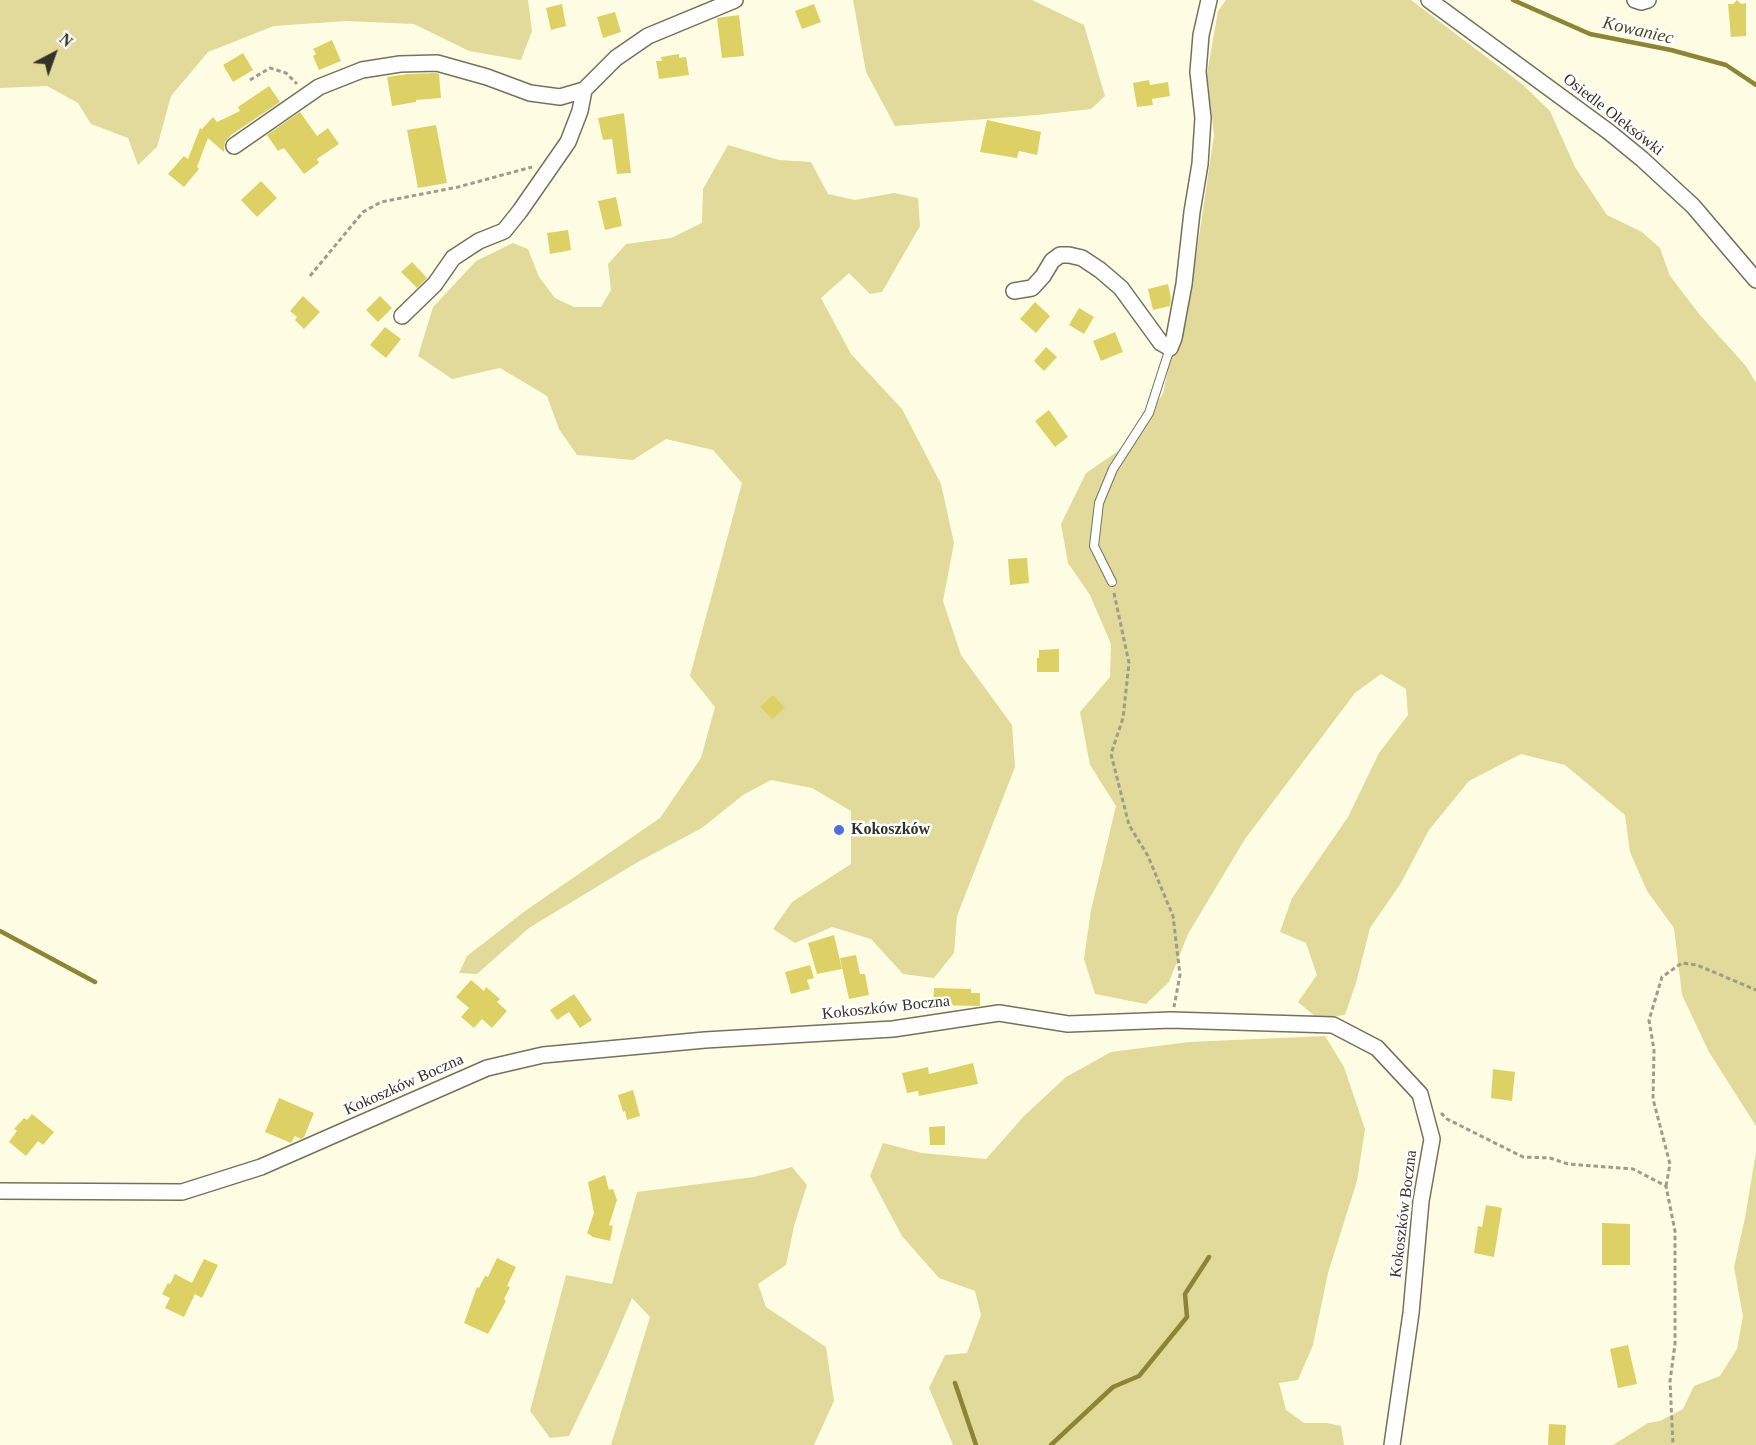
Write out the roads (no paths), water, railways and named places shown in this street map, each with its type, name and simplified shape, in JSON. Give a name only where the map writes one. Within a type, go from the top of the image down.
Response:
[{"type":"street","points":[[234,146],[319,87],[362,70],[400,64],[437,63],[488,77],[530,93],[560,97],[584,90],[616,58],[648,36],[735,0]]},
{"type":"street","points":[[1014,291],[1032,288],[1059,255],[1082,258],[1120,288],[1161,343],[1170,348],[1184,284],[1200,164],[1203,118],[1198,72],[1201,34],[1209,0]]},
{"type":"street","name":"Osiedle Oleksówki","points":[[1429,0],[1609,132],[1642,159],[1693,206],[1756,280]]},
{"type":"street","points":[[1635,0],[1641,2],[1648,0]]},
{"type":"street","points":[[402,316],[435,284],[453,258],[479,241],[504,231],[568,142],[580,111],[584,90]]},
{"type":"street","name":"Kokoszków Boczna","points":[[0,1191],[182,1192],[261,1167],[487,1068],[543,1055],[705,1040],[893,1029],[999,1013],[1068,1024],[1171,1020],[1333,1025],[1377,1048],[1420,1094],[1432,1138],[1421,1201],[1411,1313],[1392,1445]]},
{"type":"lane","points":[[1112,582],[1094,546],[1100,503],[1113,469],[1149,413],[1170,348]]},
{"type":"waterway","name":"Kowaniec","points":[[1513,0],[1590,34],[1671,50],[1726,65],[1756,85]]},
{"type":"waterway","points":[[0,931],[95,982]]},
{"type":"waterway","name":"Kokoszków","points":[[1051,1445],[1113,1387],[1139,1376],[1187,1317],[1185,1294],[1209,1257]]},
{"type":"waterway","points":[[955,1383],[976,1445]]},
{"type":"place","name":"Kokoszków","points":[[839,830]]}]
